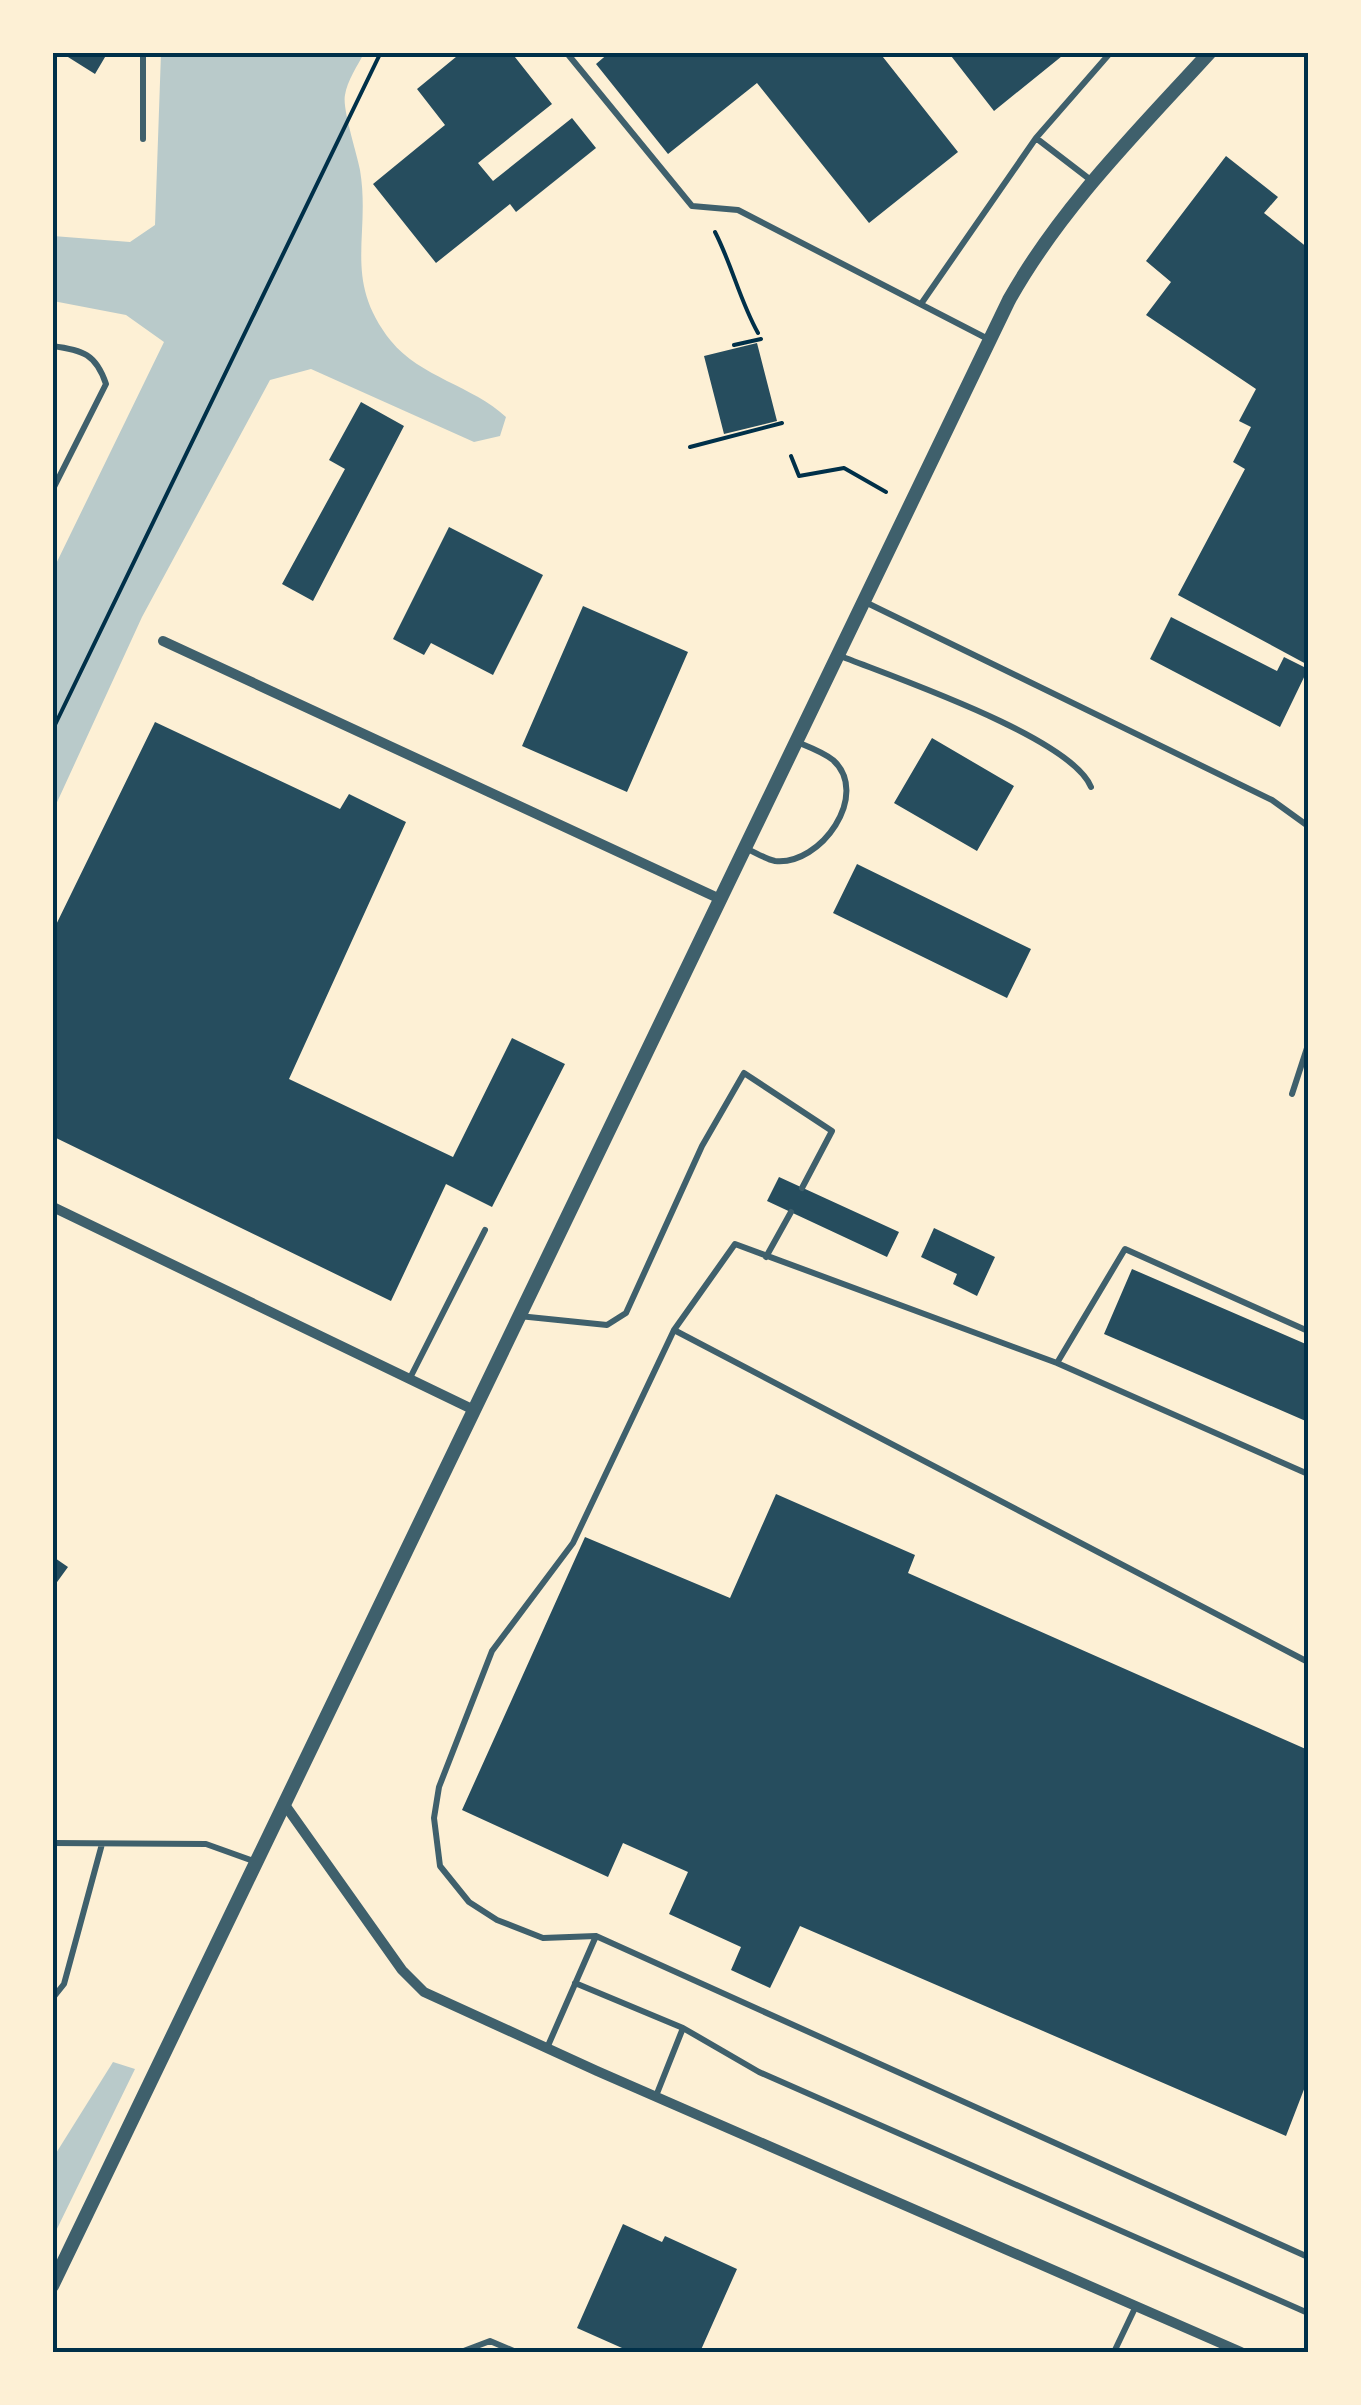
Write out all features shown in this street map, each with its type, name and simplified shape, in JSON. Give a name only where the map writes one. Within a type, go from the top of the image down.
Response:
[{"type":"street","points":[[52,2286],[989,340],[1039,250],[1093,182],[1210,52]]},
{"type":"street","points":[[163,641],[720,899]]},
{"type":"street","points":[[56,1208],[474,1410]]},
{"type":"street","points":[[285,1805],[416,1986],[656,2097],[1241,2352]]},
{"type":"lane","points":[[142,52],[143,139]]},
{"type":"lane","points":[[566,52],[692,206],[738,210],[989,340]]},
{"type":"lane","points":[[921,304],[1036,138],[1111,52]]},
{"type":"lane","points":[[1036,138],[1093,182]]},
{"type":"lane","points":[[52,346],[79,349],[100,366],[106,384],[52,491]]},
{"type":"lane","points":[[862,601],[1272,800],[1308,826]]},
{"type":"lane","points":[[837,654],[903,681],[937,690],[1033,739],[1084,773],[1091,787]]},
{"type":"lane","points":[[744,847],[776,861],[792,860],[808,855],[833,829],[846,794],[841,770],[833,760],[795,742]]},
{"type":"lane","points":[[1292,1094],[1308,1044]]},
{"type":"lane","points":[[519,1316],[607,1325],[626,1313],[702,1146],[744,1073],[832,1131],[802,1188]]},
{"type":"lane","points":[[766,1257],[791,1212]]},
{"type":"lane","points":[[410,1378],[486,1230]]},
{"type":"lane","points":[[1308,1474],[1057,1363],[735,1244],[674,1330],[573,1542],[492,1651],[439,1786],[434,1818],[440,1866],[470,1902],[497,1920],[543,1938],[596,1936],[1308,2257]]},
{"type":"lane","points":[[1057,1363],[1125,1249],[1308,1331]]},
{"type":"lane","points":[[674,1330],[1308,1662]]},
{"type":"lane","points":[[52,1844],[206,1844],[258,1862]]},
{"type":"lane","points":[[52,2000],[64,1984],[102,1844]]},
{"type":"lane","points":[[547,2048],[596,1936]]},
{"type":"lane","points":[[575,1984],[683,2028],[758,2072],[1308,2313]]},
{"type":"lane","points":[[656,2097],[683,2028]]},
{"type":"lane","points":[[1114,2352],[1136,2306]]},
{"type":"lane","points":[[461,2352],[490,2341],[516,2352]]},
{"type":"path","points":[[52,731],[381,52]]},
{"type":"path","points":[[715,232],[741,303],[759,336],[734,345]]},
{"type":"path","points":[[690,447],[782,423]]},
{"type":"path","points":[[791,456],[798,476],[844,468],[886,492]]},
{"type":"shaded area","points":[[161,53],[364,53],[348,84],[345,102],[360,170],[361,257],[367,298],[376,319],[403,353],[506,417],[500,436],[474,442],[311,369],[270,380],[142,617],[53,811],[53,570],[164,342],[126,315],[53,301],[53,236],[130,242],[155,225]]},
{"type":"shaded area","points":[[113,2062],[135,2069],[53,2237],[53,2158]]},
{"type":"building","points":[[60,52],[108,52],[95,74]]},
{"type":"building","points":[[462,52],[511,52],[552,104],[478,163],[493,181],[572,118],[596,148],[516,212],[510,204],[436,263],[373,184],[445,125],[417,89]]},
{"type":"building","points":[[610,52],[879,52],[958,152],[869,223],[757,83],[668,154],[596,64]]},
{"type":"building","points":[[948,52],[1067,52],[994,111]]},
{"type":"building","points":[[1226,156],[1278,197],[1264,213],[1308,248],[1308,665],[1178,595],[1245,469],[1233,462],[1251,427],[1239,421],[1256,389],[1146,315],[1171,282],[1146,261]]},
{"type":"building","points":[[757,343],[777,421],[724,434],[704,356]]},
{"type":"building","points":[[361,402],[404,426],[313,601],[282,584],[345,469],[329,460]]},
{"type":"building","points":[[449,527],[543,575],[493,675],[431,643],[424,655],[393,639]]},
{"type":"building","points":[[583,606],[688,652],[627,792],[522,746]]},
{"type":"building","points":[[1171,617],[1277,671],[1284,657],[1308,669],[1280,727],[1150,659]]},
{"type":"building","points":[[155,722],[340,809],[349,794],[406,822],[289,1079],[453,1157],[512,1038],[565,1064],[492,1207],[446,1184],[391,1301],[52,1136],[52,933]]},
{"type":"building","points":[[932,738],[1014,786],[977,851],[894,803]]},
{"type":"building","points":[[857,864],[1031,949],[1007,998],[833,913]]},
{"type":"building","points":[[779,1177],[899,1232],[887,1257],[767,1201]]},
{"type":"building","points":[[934,1228],[995,1257],[977,1296],[953,1284],[957,1274],[921,1257]]},
{"type":"building","points":[[1132,1269],[1308,1345],[1308,1422],[1104,1334]]},
{"type":"building","points":[[776,1494],[915,1555],[908,1573],[1308,1750],[1308,2079],[1286,2136],[800,1926],[770,1988],[731,1970],[741,1947],[669,1914],[688,1872],[623,1843],[608,1877],[462,1810],[585,1537],[730,1598]]},
{"type":"building","points":[[52,1556],[68,1567],[52,1589]]},
{"type":"building","points":[[623,2224],[662,2242],[665,2236],[737,2269],[700,2352],[631,2352],[577,2328]]}]
